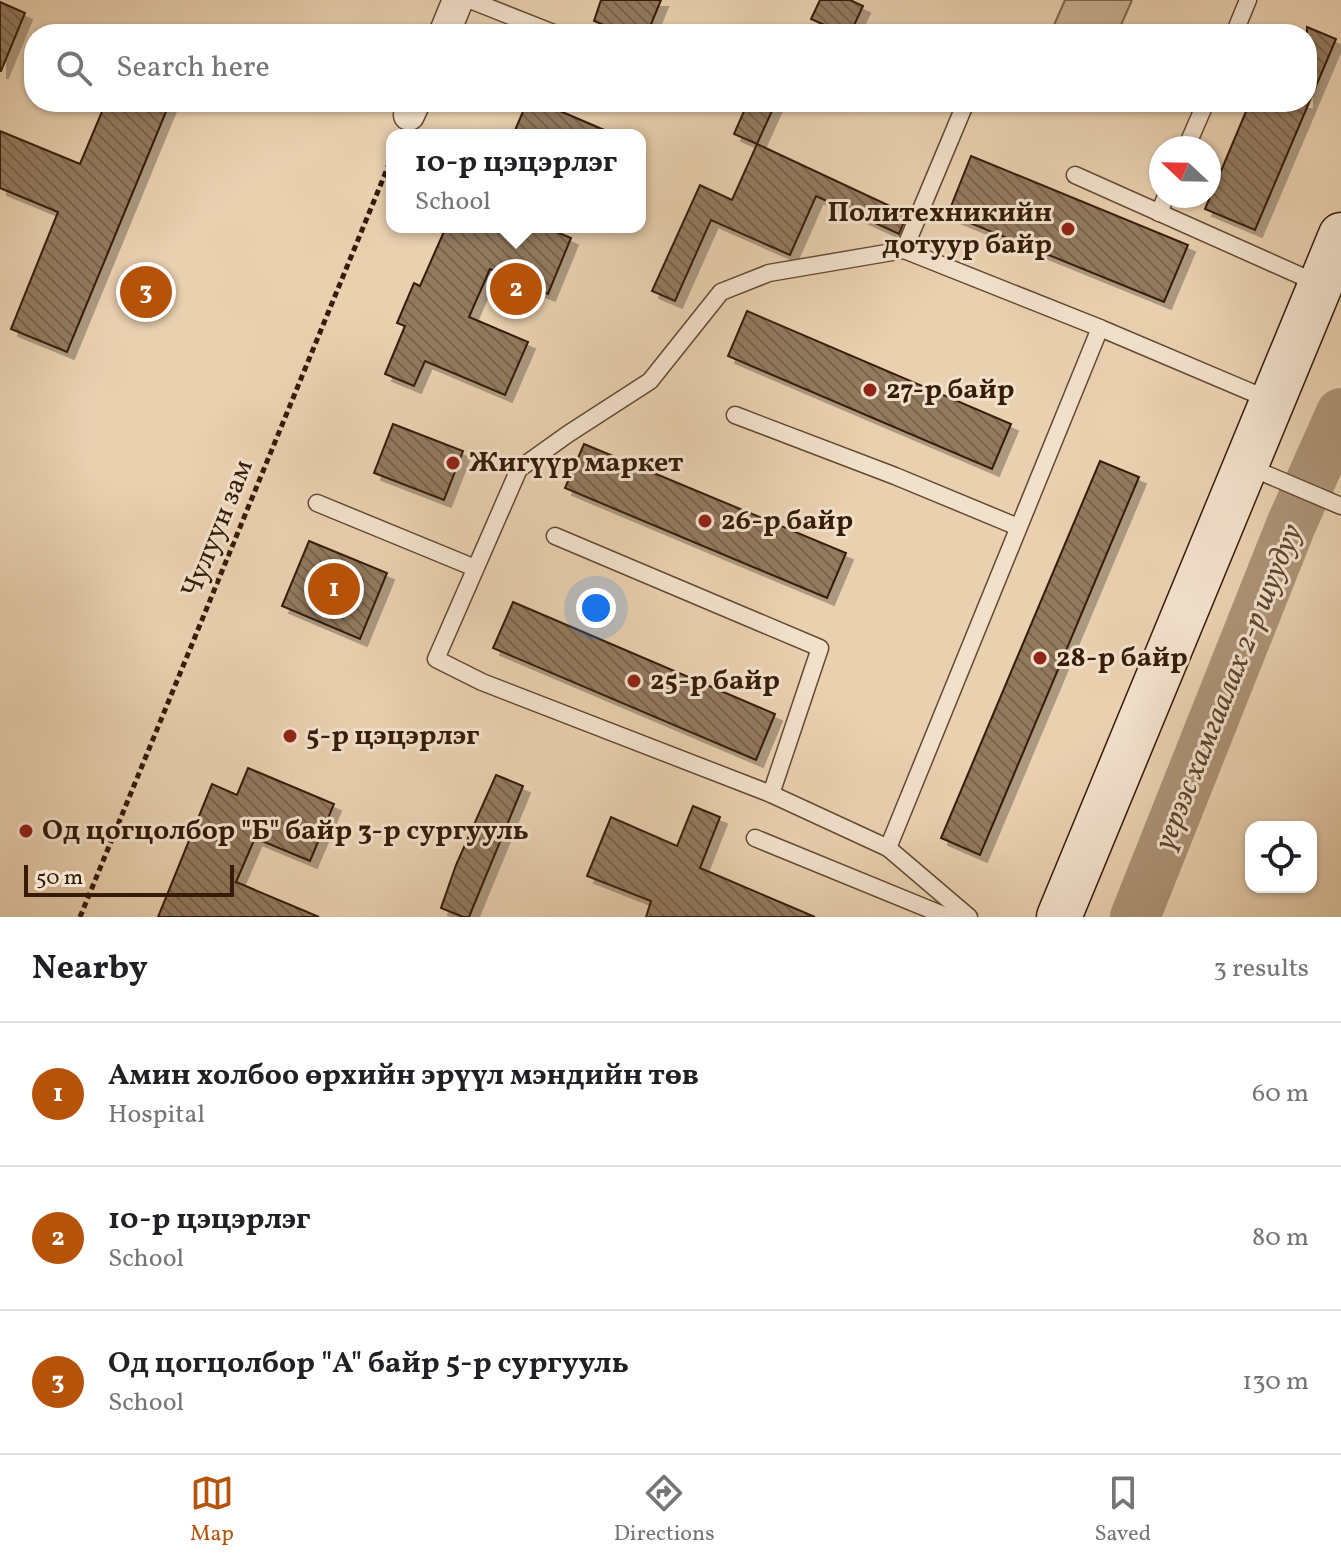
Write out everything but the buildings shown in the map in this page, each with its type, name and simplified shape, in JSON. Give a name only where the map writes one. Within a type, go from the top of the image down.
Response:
[{"type":"main road","points":[[1059,917],[1262,473],[1273,402],[1341,235]]},
{"type":"street","points":[[448,24],[458,0]]},
{"type":"lane","points":[[470,0],[531,24]]},
{"type":"lane","points":[[1238,24],[1248,0]]},
{"type":"lane","points":[[904,250],[962,112]]},
{"type":"lane","points":[[1191,136],[1202,112]]},
{"type":"lane","points":[[1075,175],[1321,285]]},
{"type":"lane","points":[[1159,213],[1161,208]]},
{"type":"lane","points":[[969,917],[888,848],[771,794],[482,682],[436,659],[519,469],[650,381],[721,292],[769,273],[904,250],[1100,328],[1273,402]]},
{"type":"lane","points":[[888,848],[1100,328]]},
{"type":"lane","points":[[735,415],[1018,527]]},
{"type":"lane","points":[[1262,473],[1336,504]]},
{"type":"lane","points":[[317,503],[475,568]]},
{"type":"lane","points":[[555,536],[820,648],[771,794]]},
{"type":"lane","points":[[755,838],[948,917]]},
{"type":"path","name":"Чулуун зам","points":[[80,917],[386,172]]},
{"type":"shaded area","points":[[1065,0],[1132,0],[1121,24],[1054,24]]},
{"type":"waterway","name":"үерээс хамгаалах 2-р шуудуу","points":[[1135,917],[1291,525],[1341,413]]},
{"type":"place","name":"Политехникийн дотуур байр","points":[[1068,229]]},
{"type":"place","name":"10-р цэцэрлэг","points":[[516,289]]},
{"type":"place","name":"Од цогцолбор \"А\" байр 5-р сургууль","points":[[146,292]]},
{"type":"place","name":"27-р байр","points":[[870,390]]},
{"type":"place","name":"Жигүүр маркет","points":[[453,463]]},
{"type":"place","name":"26-р байр","points":[[705,521]]},
{"type":"place","name":"Амин холбоо өрхийн эрүүл мэндийн төв","points":[[334,589]]},
{"type":"place","name":"28-р байр","points":[[1040,658]]},
{"type":"place","name":"25-р байр","points":[[634,681]]},
{"type":"place","name":"5-р цэцэрлэг","points":[[290,736]]},
{"type":"place","name":"Од цогцолбор \"Б\" байр 3-р сургууль","points":[[26,831]]}]
